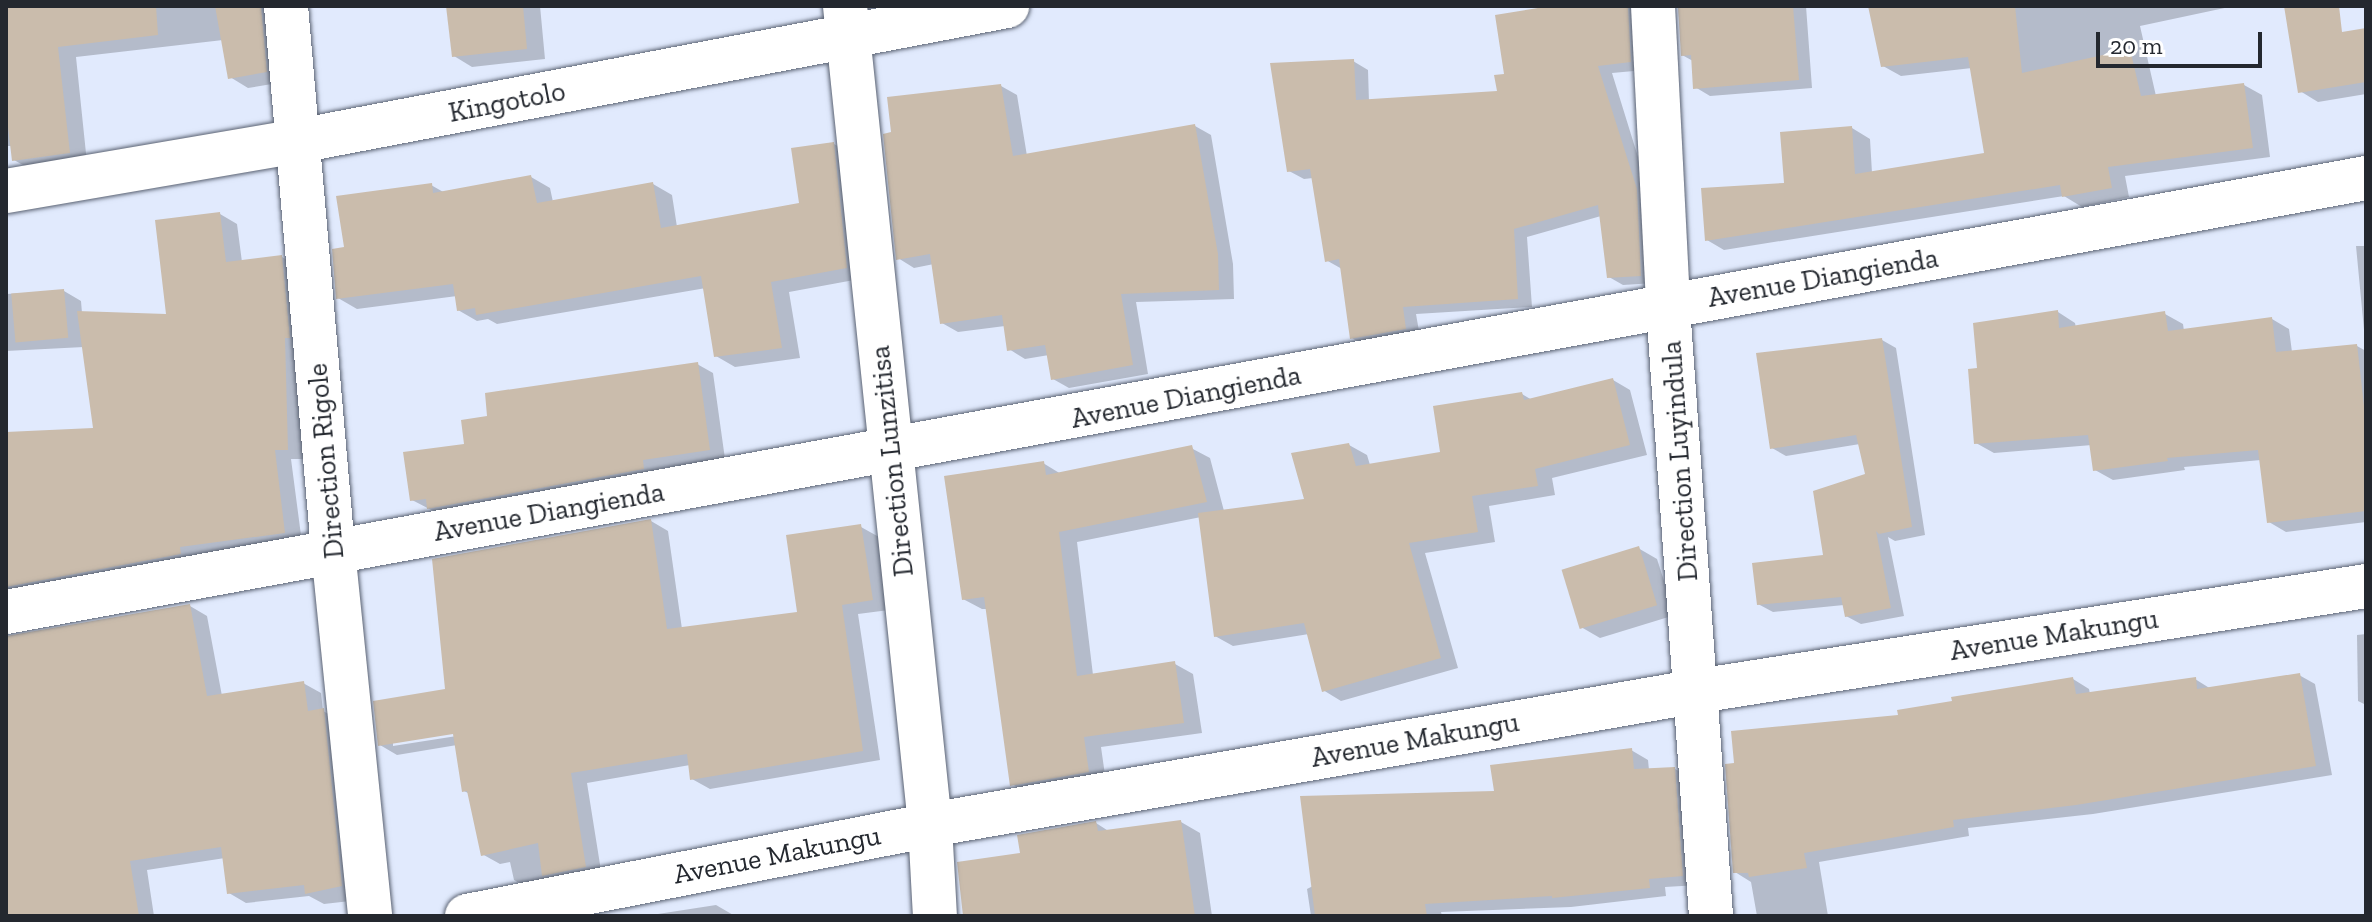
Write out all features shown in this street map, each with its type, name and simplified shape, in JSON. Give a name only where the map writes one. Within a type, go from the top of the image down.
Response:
[{"type":"street","name":"Direction Rigole","points":[[286,6],[333,550],[370,916]]},
{"type":"street","name":"Kingotolo","points":[[6,191],[298,141],[847,22],[1007,6]]},
{"type":"street","name":"Direction Luyindula","points":[[1653,6],[1668,307],[1698,691],[1711,916]]},
{"type":"street","name":"Direction Lunzitisa","points":[[847,22],[930,825],[935,916]]},
{"type":"street","name":"Avenue Diangienda","points":[[6,612],[333,550],[891,452],[2366,178]]},
{"type":"street","name":"Avenue Makungu","points":[[467,916],[930,825],[1698,691],[2366,586]]},
{"type":"building","points":[[6,6],[156,6],[158,35],[58,47],[70,153],[12,161],[6,110]]},
{"type":"building","points":[[215,6],[261,6],[267,72],[228,79]]},
{"type":"building","points":[[446,6],[523,6],[527,49],[452,57]]},
{"type":"building","points":[[1550,6],[1628,6],[1631,62],[1598,66],[1637,189],[1641,276],[1607,278],[1598,205],[1514,229],[1518,299],[1403,307],[1406,329],[1350,339],[1339,259],[1325,262],[1310,169],[1287,172],[1270,63],[1354,59],[1356,100],[1497,91],[1494,75],[1504,74],[1495,15]]},
{"type":"building","points":[[1678,6],[1793,6],[1799,80],[1693,89],[1691,55],[1681,56]]},
{"type":"building","points":[[1868,6],[2015,6],[2022,73],[2130,49],[2141,96],[2244,83],[2253,148],[2108,167],[2112,188],[2062,197],[2060,185],[1705,241],[1701,188],[1784,183],[1780,132],[1852,126],[1855,174],[1984,153],[1968,57],[1881,67]]},
{"type":"building","points":[[2284,6],[2339,6],[2342,32],[2366,28],[2366,82],[2298,93]]},
{"type":"building","points":[[1001,84],[1013,156],[1195,124],[1218,254],[1219,290],[1121,294],[1133,365],[1051,380],[1045,345],[1007,351],[1002,315],[940,324],[930,254],[896,260],[883,134],[891,132],[887,97]]},
{"type":"building","points":[[834,142],[847,268],[771,282],[782,348],[714,357],[701,276],[476,315],[475,308],[457,311],[453,284],[336,299],[332,249],[344,247],[336,196],[432,183],[433,193],[531,175],[537,203],[653,182],[661,228],[799,203],[791,148]]},
{"type":"building","points":[[220,212],[226,262],[282,255],[290,338],[285,338],[288,450],[275,450],[285,533],[180,547],[181,554],[6,587],[6,432],[93,428],[77,311],[166,314],[155,220]]},
{"type":"building","points":[[64,289],[68,338],[15,342],[11,294]]},
{"type":"building","points":[[2058,310],[2059,328],[2165,311],[2168,331],[2272,317],[2276,352],[2357,344],[2366,424],[2366,511],[2267,523],[2258,450],[2167,458],[2168,461],[2093,471],[2088,435],[1974,444],[1968,369],[1977,368],[1973,323]]},
{"type":"building","points":[[1882,338],[1912,527],[1879,534],[1876,531],[1891,608],[1845,617],[1841,597],[1757,605],[1752,563],[1823,555],[1813,491],[1865,474],[1856,435],[1770,449],[1756,353]]},
{"type":"building","points":[[698,362],[710,450],[643,460],[644,469],[427,509],[426,499],[410,501],[403,452],[464,444],[461,420],[487,416],[485,393]]},
{"type":"building","points":[[1613,378],[1630,445],[1535,469],[1538,486],[1472,496],[1478,532],[1409,543],[1441,658],[1322,692],[1304,623],[1214,637],[1198,513],[1304,499],[1291,453],[1349,443],[1356,466],[1440,452],[1433,406],[1522,392],[1524,400]]},
{"type":"building","points":[[1192,445],[1207,502],[1059,532],[1077,676],[1175,661],[1184,723],[1084,737],[1089,772],[1010,786],[984,597],[962,600],[944,476],[1044,461],[1046,475]]},
{"type":"building","points":[[651,519],[667,629],[797,612],[786,535],[861,524],[873,600],[842,605],[863,751],[690,780],[687,754],[571,773],[586,867],[542,876],[538,843],[481,856],[467,791],[462,792],[453,734],[378,746],[373,701],[445,689],[432,559]]},
{"type":"building","points":[[1639,546],[1657,605],[1580,629],[1562,570]]},
{"type":"building","points":[[190,604],[207,696],[304,681],[308,711],[324,708],[342,886],[305,894],[304,885],[227,894],[221,847],[130,861],[139,916],[6,916],[6,636]]},
{"type":"building","points":[[2300,673],[2316,766],[2076,805],[1953,820],[1954,827],[1804,853],[1807,868],[1749,877],[1748,873],[1733,873],[1725,764],[1734,763],[1731,731],[1898,715],[1897,710],[1952,701],[1951,697],[2073,677],[2076,694],[2196,677],[2197,689]]},
{"type":"building","points":[[1632,748],[1634,769],[1675,767],[1683,876],[1649,879],[1650,888],[1552,898],[1425,904],[1427,916],[1315,916],[1300,796],[1494,791],[1490,765]]},
{"type":"building","points":[[1181,820],[1195,916],[963,916],[957,862],[1020,853],[1017,835],[1096,821],[1098,831]]}]
